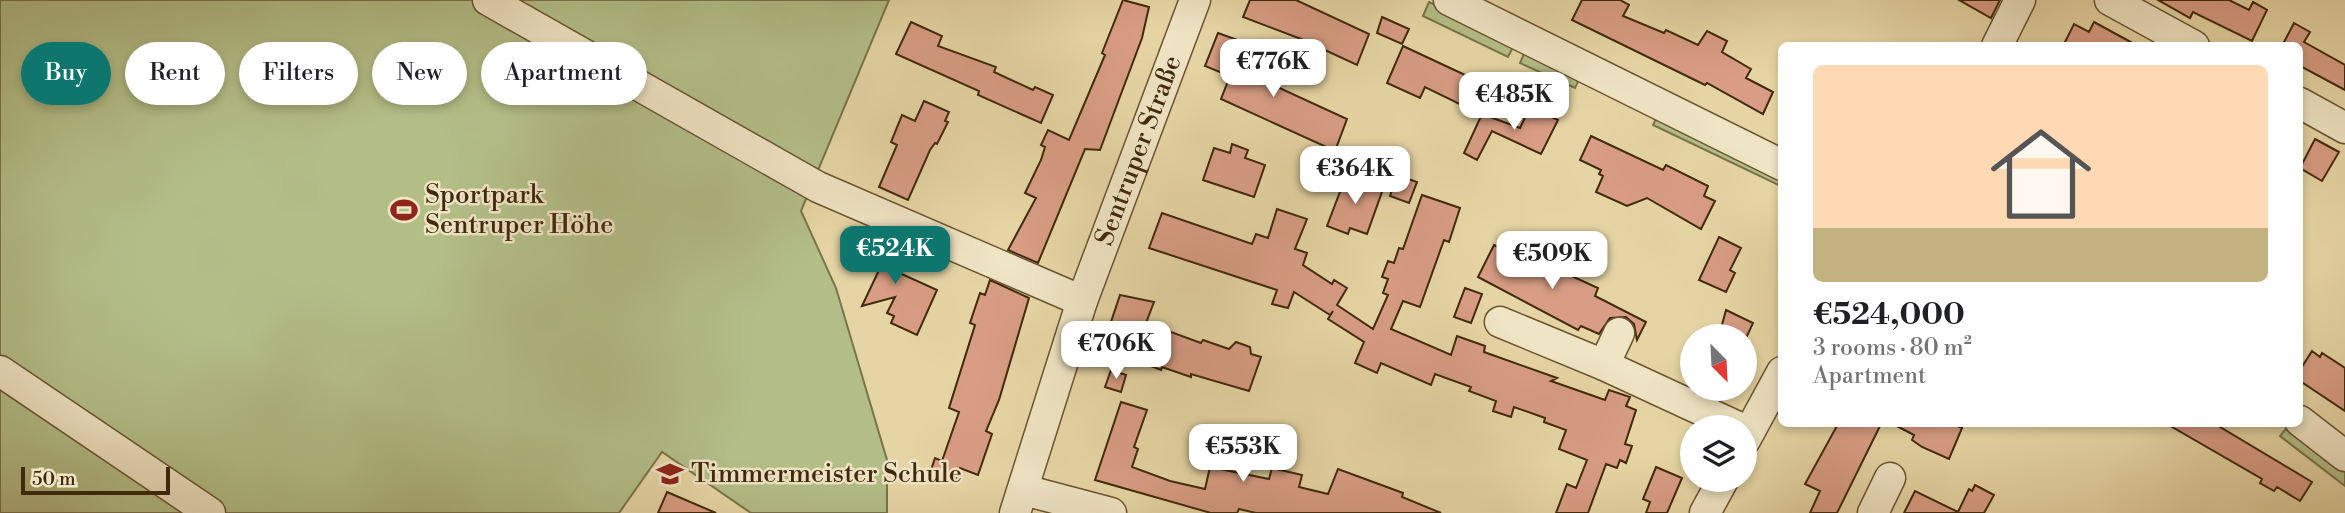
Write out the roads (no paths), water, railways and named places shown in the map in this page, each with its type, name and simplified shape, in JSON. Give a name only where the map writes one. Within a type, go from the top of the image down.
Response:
[{"type":"street","points":[[488,0],[818,187],[1082,300]]},
{"type":"street","name":"Sentruper Straße","points":[[1020,502],[1082,300],[1195,0]]},
{"type":"street","points":[[1449,0],[1778,163]]},
{"type":"street","points":[[1999,42],[2020,0]]},
{"type":"street","points":[[2110,0],[2187,42]]},
{"type":"street","points":[[2303,105],[2345,128]]},
{"type":"street","points":[[1500,322],[1604,365],[1708,415]]},
{"type":"street","points":[[1604,365],[1619,333]]},
{"type":"street","points":[[0,371],[211,513]]},
{"type":"street","points":[[1755,415],[1778,378]]},
{"type":"street","points":[[2303,423],[2345,456]]},
{"type":"street","points":[[1873,513],[1890,478]]},
{"type":"street","points":[[1705,513],[1716,492]]},
{"type":"street","points":[[1020,502],[1111,513]]},
{"type":"place","name":"Sportpark Sentruper Höhe","points":[[404,210]]},
{"type":"place","name":"Timmermeister Schule","points":[[670,474]]}]
